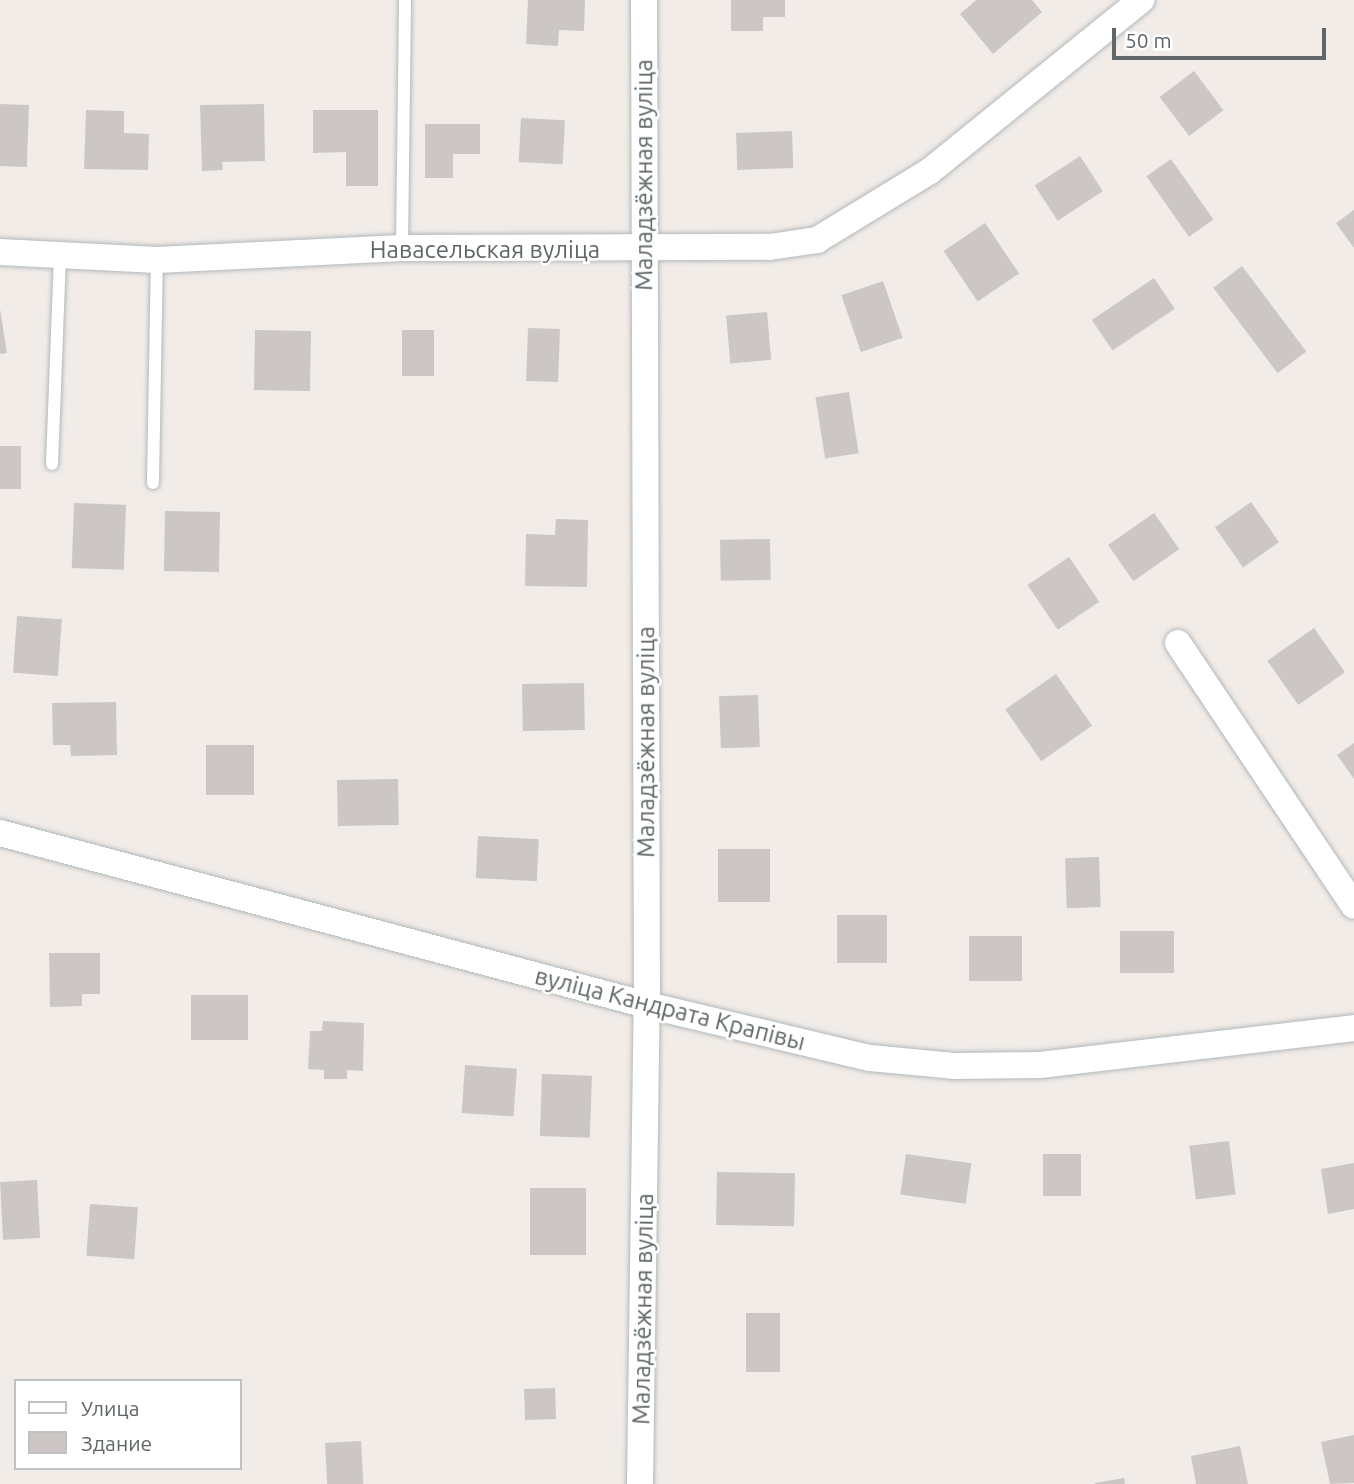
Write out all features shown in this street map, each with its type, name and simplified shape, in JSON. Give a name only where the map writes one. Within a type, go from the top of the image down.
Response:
[{"type":"street","name":"Маладзёжная вуліца","points":[[640,1484],[647,1005],[645,0]]},
{"type":"street","name":"Навасельская вуліца","points":[[0,252],[157,260],[402,248],[644,250],[770,247],[817,240],[930,171],[1141,0]]},
{"type":"street","points":[[1178,643],[1354,906]]},
{"type":"street","name":"вуліца Кандрата Крапівы","points":[[0,833],[647,1005],[870,1058],[954,1066],[1040,1065],[1354,1028]]},
{"type":"lane","points":[[402,248],[405,0]]},
{"type":"lane","points":[[52,464],[60,255]]},
{"type":"lane","points":[[153,483],[157,260]]},
{"type":"building","points":[[528,0],[585,0],[584,31],[559,30],[558,46],[526,44]]},
{"type":"building","points":[[731,0],[785,0],[785,17],[763,17],[763,31],[731,31]]},
{"type":"building","points":[[976,0],[1032,0],[1042,12],[993,54],[960,14]]},
{"type":"building","points":[[1194,71],[1223,110],[1189,136],[1160,97]]},
{"type":"building","points":[[0,104],[29,105],[27,167],[0,166]]},
{"type":"building","points":[[264,104],[265,161],[222,162],[223,170],[202,171],[200,105]]},
{"type":"building","points":[[86,110],[124,111],[124,133],[149,134],[148,170],[84,169]]},
{"type":"building","points":[[313,110],[378,110],[378,186],[346,186],[346,152],[313,153]]},
{"type":"building","points":[[521,118],[565,120],[563,164],[519,162]]},
{"type":"building","points":[[425,124],[480,124],[480,154],[453,154],[453,178],[425,178]]},
{"type":"building","points":[[792,131],[793,168],[737,170],[736,133]]},
{"type":"building","points":[[1080,156],[1103,191],[1058,221],[1035,185]]},
{"type":"building","points":[[1171,159],[1213,220],[1189,237],[1146,176]]},
{"type":"building","points":[[1354,210],[1354,248],[1336,223]]},
{"type":"building","points":[[985,223],[1019,274],[978,302],[944,251]]},
{"type":"building","points":[[1242,266],[1306,351],[1278,373],[1213,288]]},
{"type":"building","points":[[1154,278],[1175,309],[1113,351],[1092,320]]},
{"type":"building","points":[[883,281],[903,338],[861,352],[841,295]]},
{"type":"building","points":[[0,309],[7,353],[0,354]]},
{"type":"building","points":[[767,312],[771,360],[730,363],[726,316]]},
{"type":"building","points":[[528,328],[560,329],[558,382],[526,381]]},
{"type":"building","points":[[255,330],[311,331],[310,391],[254,390]]},
{"type":"building","points":[[402,330],[434,330],[434,376],[402,376]]},
{"type":"building","points":[[849,392],[859,453],[825,459],[815,397]]},
{"type":"building","points":[[0,446],[21,446],[21,489],[0,489]]},
{"type":"building","points":[[1251,502],[1279,542],[1243,567],[1215,527]]},
{"type":"building","points":[[74,503],[126,505],[124,570],[72,568]]},
{"type":"building","points":[[165,511],[220,512],[219,572],[164,571]]},
{"type":"building","points":[[1154,513],[1179,549],[1133,581],[1108,545]]},
{"type":"building","points":[[556,519],[588,520],[587,587],[525,586],[526,534],[555,535]]},
{"type":"building","points":[[770,539],[771,580],[721,581],[720,540]]},
{"type":"building","points":[[1069,557],[1099,602],[1058,630],[1028,585]]},
{"type":"building","points":[[17,616],[62,619],[58,676],[13,673]]},
{"type":"building","points":[[1314,628],[1345,672],[1298,705],[1267,661]]},
{"type":"building","points":[[1056,674],[1092,726],[1041,761],[1005,710]]},
{"type":"building","points":[[584,683],[585,730],[523,731],[522,684]]},
{"type":"building","points":[[758,695],[760,747],[721,748],[719,696]]},
{"type":"building","points":[[116,702],[117,755],[71,756],[70,745],[53,745],[52,703]]},
{"type":"building","points":[[1354,743],[1354,779],[1337,755]]},
{"type":"building","points":[[206,745],[254,745],[254,795],[206,795]]},
{"type":"building","points":[[398,779],[399,825],[338,826],[337,780]]},
{"type":"building","points":[[478,836],[539,839],[537,881],[476,878]]},
{"type":"building","points":[[718,849],[770,849],[770,902],[718,902]]},
{"type":"building","points":[[1099,857],[1101,907],[1067,908],[1065,858]]},
{"type":"building","points":[[837,915],[887,915],[887,963],[837,963]]},
{"type":"building","points":[[1120,931],[1174,931],[1174,973],[1120,973]]},
{"type":"building","points":[[969,936],[1022,936],[1022,981],[969,981]]},
{"type":"building","points":[[49,953],[100,953],[100,994],[82,994],[82,1006],[50,1007]]},
{"type":"building","points":[[191,995],[248,995],[248,1040],[191,1040]]},
{"type":"building","points":[[323,1021],[364,1023],[363,1071],[347,1070],[347,1079],[324,1079],[324,1070],[308,1069],[310,1031],[322,1031]]},
{"type":"building","points":[[465,1065],[517,1069],[514,1117],[462,1113]]},
{"type":"building","points":[[542,1074],[592,1076],[590,1138],[540,1136]]},
{"type":"building","points":[[1229,1141],[1236,1195],[1196,1199],[1189,1146]]},
{"type":"building","points":[[906,1154],[971,1163],[966,1204],[900,1195]]},
{"type":"building","points":[[1043,1154],[1081,1154],[1081,1196],[1043,1196]]},
{"type":"building","points":[[1354,1163],[1354,1209],[1328,1214],[1321,1169]]},
{"type":"building","points":[[717,1172],[795,1173],[794,1226],[716,1225]]},
{"type":"building","points":[[37,1180],[40,1238],[3,1240],[0,1182]]},
{"type":"building","points":[[530,1188],[586,1188],[586,1255],[530,1255]]},
{"type":"building","points":[[90,1204],[138,1207],[134,1259],[86,1256]]},
{"type":"building","points":[[746,1313],[780,1313],[780,1372],[746,1372]]},
{"type":"building","points":[[555,1388],[556,1419],[525,1420],[524,1389]]},
{"type":"building","points":[[1354,1435],[1354,1483],[1330,1484],[1321,1442]]},
{"type":"building","points":[[361,1441],[363,1484],[327,1484],[325,1443]]},
{"type":"building","points":[[1240,1446],[1248,1484],[1196,1484],[1191,1456]]},
{"type":"building","points":[[1124,1478],[1125,1484],[1095,1484],[1095,1483]]}]
